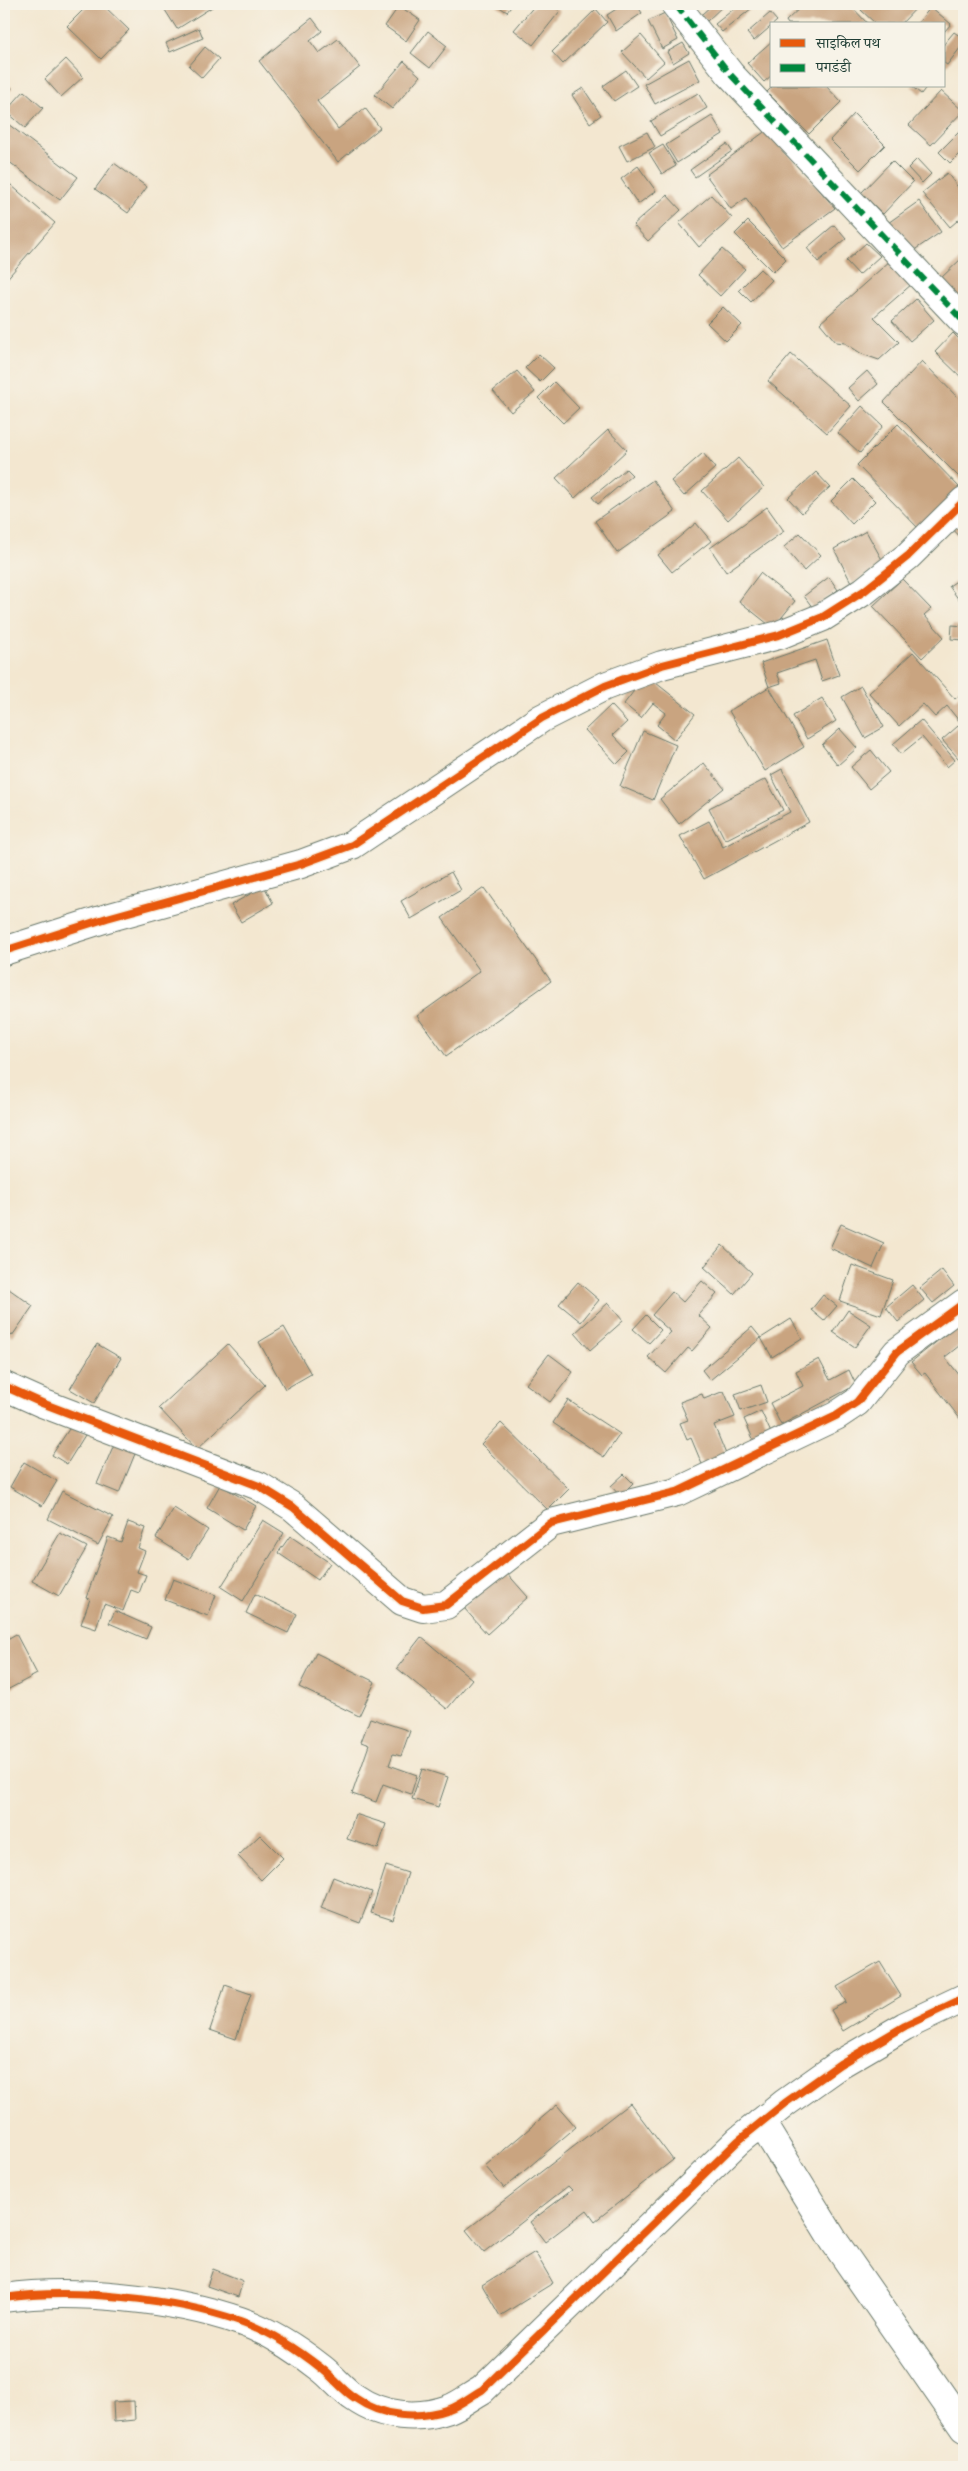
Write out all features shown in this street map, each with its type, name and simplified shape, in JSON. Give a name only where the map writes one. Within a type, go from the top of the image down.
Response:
[{"type":"street","points":[[675,4],[682,16],[730,74],[964,322]]},
{"type":"street","points":[[4,951],[107,918],[301,864],[352,845],[542,718],[605,686],[662,664],[780,635],[823,617],[864,590],[908,556],[964,501]]},
{"type":"street","points":[[4,1386],[42,1404],[259,1486],[293,1507],[402,1601],[423,1608],[446,1605],[551,1523],[677,1492],[836,1416],[857,1402],[897,1352],[964,1303]]},
{"type":"street","points":[[4,2298],[52,2295],[105,2296],[188,2307],[240,2321],[284,2342],[322,2368],[354,2398],[385,2414],[417,2415],[449,2409],[482,2390],[738,2141],[761,2122],[840,2064],[905,2026],[964,1998]]},
{"type":"street","points":[[761,2122],[834,2241],[964,2428]]},
{"type":"building","points":[[89,4],[102,4],[129,30],[101,59],[67,26]]},
{"type":"building","points":[[175,4],[217,4],[177,29],[165,10]]},
{"type":"building","points":[[495,4],[513,4],[507,12]]},
{"type":"building","points":[[536,4],[551,4],[560,11],[533,45],[514,30]]},
{"type":"building","points":[[624,4],[636,4],[642,13],[616,31],[607,15]]},
{"type":"building","points":[[713,4],[725,4],[707,21],[701,15]]},
{"type":"building","points":[[740,4],[757,4],[722,32],[715,24]]},
{"type":"building","points":[[776,4],[790,4],[783,11]]},
{"type":"building","points":[[804,4],[849,4],[866,22],[787,22]]},
{"type":"building","points":[[868,4],[920,4],[903,22],[874,22],[861,10]]},
{"type":"building","points":[[399,6],[420,20],[406,41],[385,26]]},
{"type":"building","points":[[931,7],[951,24],[946,30],[946,22],[919,22]]},
{"type":"building","points":[[596,9],[607,22],[563,64],[552,52]]},
{"type":"building","points":[[665,13],[678,40],[662,49],[648,21]]},
{"type":"building","points":[[770,13],[777,21],[770,22],[770,27],[754,41],[747,33]]},
{"type":"building","points":[[312,18],[322,31],[310,41],[319,53],[338,39],[360,67],[317,101],[338,129],[365,108],[380,128],[338,162],[259,61]]},
{"type":"building","points":[[199,28],[203,38],[170,52],[166,43]]},
{"type":"building","points":[[428,31],[447,46],[430,68],[411,53]]},
{"type":"building","points":[[954,32],[964,39],[964,43],[947,65],[946,64],[946,42]]},
{"type":"building","points":[[641,35],[664,62],[646,78],[622,52]]},
{"type":"building","points":[[683,43],[689,53],[673,63],[667,52]]},
{"type":"building","points":[[770,43],[770,77],[764,82],[747,63]]},
{"type":"building","points":[[205,47],[219,59],[202,78],[189,66]]},
{"type":"building","points":[[66,59],[83,77],[61,97],[45,79]]},
{"type":"building","points":[[689,59],[700,80],[655,104],[644,84]]},
{"type":"building","points":[[404,61],[420,76],[392,109],[375,95]]},
{"type":"building","points":[[626,70],[637,86],[614,101],[603,86]]},
{"type":"building","points":[[4,81],[12,88],[4,98]]},
{"type":"building","points":[[583,88],[601,115],[590,123],[572,95]]},
{"type":"building","points":[[771,88],[828,88],[841,102],[809,134],[767,92]]},
{"type":"building","points":[[914,88],[926,88],[921,94]]},
{"type":"building","points":[[24,91],[43,108],[25,128],[6,111]]},
{"type":"building","points":[[941,91],[963,111],[931,145],[909,125]]},
{"type":"building","points":[[698,93],[707,108],[660,136],[651,121]]},
{"type":"building","points":[[854,114],[885,145],[860,170],[830,140]]},
{"type":"building","points":[[712,116],[723,134],[677,163],[666,145]]},
{"type":"building","points":[[4,121],[78,177],[60,200],[4,158]]},
{"type":"building","points":[[964,127],[964,149],[950,163],[939,152]]},
{"type":"building","points":[[767,130],[835,208],[782,247],[746,198],[731,209],[706,175]]},
{"type":"building","points":[[647,132],[655,147],[627,161],[619,146]]},
{"type":"building","points":[[727,144],[732,151],[695,177],[690,170]]},
{"type":"building","points":[[663,145],[676,166],[662,174],[649,153]]},
{"type":"building","points":[[917,159],[931,174],[922,183],[908,168]]},
{"type":"building","points":[[892,161],[913,182],[883,214],[861,193]]},
{"type":"building","points":[[114,163],[147,187],[128,213],[95,189]]},
{"type":"building","points":[[638,166],[656,191],[638,204],[621,179]]},
{"type":"building","points":[[947,173],[964,195],[964,215],[950,227],[922,193]]},
{"type":"building","points":[[4,179],[55,223],[4,282]]},
{"type":"building","points":[[667,195],[681,210],[648,241],[633,225]]},
{"type":"building","points":[[711,195],[732,218],[699,247],[679,223]]},
{"type":"building","points":[[919,201],[941,232],[910,253],[888,223]]},
{"type":"building","points":[[748,221],[786,259],[773,272],[735,234]]},
{"type":"building","points":[[834,225],[846,239],[818,262],[807,248]]},
{"type":"building","points":[[866,243],[880,256],[859,275],[846,261]]},
{"type":"building","points":[[722,249],[745,269],[720,296],[698,275]]},
{"type":"building","points":[[964,256],[964,300],[961,303],[939,280]]},
{"type":"building","points":[[891,260],[912,284],[874,317],[899,342],[879,360],[862,354],[845,343],[836,342],[820,323]]},
{"type":"building","points":[[760,269],[772,280],[751,302],[739,290]]},
{"type":"building","points":[[916,299],[934,320],[910,341],[892,321]]},
{"type":"building","points":[[723,307],[742,325],[726,341],[707,323]]},
{"type":"building","points":[[953,333],[964,344],[964,380],[935,352]]},
{"type":"building","points":[[539,354],[554,368],[540,382],[525,368]]},
{"type":"building","points":[[791,354],[851,406],[827,433],[768,381]]},
{"type":"building","points":[[922,361],[964,404],[964,482],[884,402]]},
{"type":"building","points":[[517,371],[535,392],[511,412],[493,391]]},
{"type":"building","points":[[867,371],[878,384],[859,401],[848,388]]},
{"type":"building","points":[[554,382],[579,408],[563,423],[538,398]]},
{"type":"building","points":[[862,406],[883,426],[860,453],[838,433]]},
{"type":"building","points":[[898,424],[961,489],[920,530],[857,465]]},
{"type":"building","points":[[608,430],[627,450],[575,498],[556,478]]},
{"type":"building","points":[[703,453],[715,468],[684,496],[671,481]]},
{"type":"building","points":[[738,458],[764,487],[728,520],[702,491]]},
{"type":"building","points":[[626,469],[632,475],[598,504],[592,497]]},
{"type":"building","points":[[816,472],[830,487],[802,513],[788,498]]},
{"type":"building","points":[[853,479],[875,501],[852,524],[831,501]]},
{"type":"building","points":[[653,480],[675,512],[617,553],[595,521]]},
{"type":"building","points":[[767,507],[784,531],[726,572],[710,548]]},
{"type":"building","points":[[964,510],[964,541],[949,525]]},
{"type":"building","points":[[696,523],[711,541],[672,572],[658,555]]},
{"type":"building","points":[[866,531],[885,565],[852,584],[834,549]]},
{"type":"building","points":[[800,533],[821,555],[804,571],[784,547]]},
{"type":"building","points":[[760,573],[795,601],[773,628],[739,601]]},
{"type":"building","points":[[964,576],[964,607],[949,586]]},
{"type":"building","points":[[829,577],[838,590],[813,608],[804,596]]},
{"type":"building","points":[[902,579],[931,609],[924,615],[944,637],[922,658],[873,606]]},
{"type":"building","points":[[952,625],[964,626],[964,640],[951,639]]},
{"type":"building","points":[[827,640],[839,675],[822,681],[815,660],[777,673],[781,683],[769,687],[761,663]]},
{"type":"building","points":[[913,652],[955,699],[964,691],[964,727],[947,706],[935,717],[923,704],[899,726],[869,693]]},
{"type":"building","points":[[646,675],[695,714],[675,740],[657,725],[666,713],[653,703],[641,718],[624,704]]},
{"type":"building","points":[[861,686],[884,727],[865,738],[842,697]]},
{"type":"building","points":[[769,687],[804,747],[765,771],[729,711]]},
{"type":"building","points":[[822,698],[836,721],[807,739],[793,716]]},
{"type":"building","points":[[611,705],[627,722],[613,735],[629,752],[617,764],[585,730]]},
{"type":"building","points":[[921,720],[955,760],[947,767],[922,737],[901,754],[893,744]]},
{"type":"building","points":[[958,726],[964,733],[964,755],[959,759],[942,740]]},
{"type":"building","points":[[840,729],[857,748],[838,765],[822,745]]},
{"type":"building","points":[[643,731],[676,745],[653,800],[620,786]]},
{"type":"building","points":[[871,750],[889,772],[869,789],[851,767]]},
{"type":"building","points":[[704,763],[724,788],[679,824],[660,799]]},
{"type":"building","points":[[782,769],[809,822],[704,879],[680,836],[709,821],[723,847],[790,812],[771,775]]},
{"type":"building","points":[[766,779],[783,810],[725,840],[709,808]]},
{"type":"building","points":[[451,872],[461,890],[411,919],[401,901]]},
{"type":"building","points":[[264,886],[273,903],[241,922],[231,905]]},
{"type":"building","points":[[484,888],[551,981],[446,1056],[417,1016],[480,971],[442,918]]},
{"type":"building","points":[[841,1224],[884,1243],[873,1268],[830,1248]]},
{"type":"building","points":[[722,1245],[752,1273],[734,1294],[704,1267]]},
{"type":"building","points":[[852,1265],[893,1280],[881,1315],[840,1301]]},
{"type":"building","points":[[942,1270],[954,1286],[933,1303],[920,1288]]},
{"type":"building","points":[[702,1281],[717,1294],[698,1315],[712,1328],[692,1351],[688,1348],[666,1373],[648,1357],[671,1332],[652,1315],[672,1292],[683,1302]]},
{"type":"building","points":[[578,1282],[599,1300],[581,1322],[559,1304]]},
{"type":"building","points":[[912,1285],[924,1300],[898,1322],[886,1307]]},
{"type":"building","points":[[9,1289],[33,1306],[12,1336],[6,1331],[4,1334],[4,1296]]},
{"type":"building","points":[[823,1295],[837,1306],[824,1321],[811,1310]]},
{"type":"building","points":[[608,1303],[623,1321],[590,1350],[575,1333]]},
{"type":"building","points":[[848,1310],[871,1325],[855,1347],[833,1332]]},
{"type":"building","points":[[646,1315],[661,1330],[649,1343],[633,1329]]},
{"type":"building","points":[[791,1319],[802,1338],[772,1357],[761,1338]]},
{"type":"building","points":[[964,1320],[964,1342],[945,1357],[964,1381],[964,1424],[925,1373],[922,1375],[911,1362]]},
{"type":"building","points":[[284,1327],[311,1374],[285,1389],[259,1342]]},
{"type":"building","points":[[752,1327],[761,1338],[710,1380],[702,1370]]},
{"type":"building","points":[[97,1344],[121,1358],[94,1403],[70,1389]]},
{"type":"building","points":[[228,1344],[265,1385],[197,1449],[159,1408]]},
{"type":"building","points":[[549,1354],[573,1372],[550,1402],[526,1384]]},
{"type":"building","points":[[819,1359],[830,1380],[849,1370],[856,1385],[781,1425],[770,1403],[803,1386],[796,1371]]},
{"type":"building","points":[[761,1385],[767,1402],[741,1411],[735,1394]]},
{"type":"building","points":[[724,1391],[735,1417],[714,1425],[728,1459],[704,1469],[691,1438],[687,1440],[680,1423],[688,1420],[680,1402],[702,1394],[704,1399]]},
{"type":"building","points":[[568,1400],[620,1434],[604,1457],[553,1423]]},
{"type":"building","points":[[761,1411],[772,1435],[755,1443],[744,1419]]},
{"type":"building","points":[[501,1423],[569,1489],[548,1510],[481,1444]]},
{"type":"building","points":[[71,1426],[85,1435],[67,1464],[52,1455]]},
{"type":"building","points":[[118,1435],[139,1444],[119,1493],[97,1484]]},
{"type":"building","points":[[24,1462],[57,1481],[42,1506],[10,1487]]},
{"type":"building","points":[[624,1474],[633,1483],[620,1496],[611,1486]]},
{"type":"building","points":[[220,1485],[256,1506],[243,1530],[207,1508]]},
{"type":"building","points":[[62,1491],[113,1517],[98,1545],[48,1519]]},
{"type":"building","points":[[174,1508],[208,1530],[189,1559],[156,1538]]},
{"type":"building","points":[[263,1520],[284,1533],[243,1601],[221,1587]]},
{"type":"building","points":[[128,1522],[145,1528],[138,1548],[145,1551],[137,1572],[146,1575],[139,1593],[131,1590],[123,1611],[104,1604],[96,1629],[81,1624],[90,1599],[86,1598],[108,1537],[121,1542]]},
{"type":"building","points":[[60,1533],[87,1547],[59,1596],[32,1581]]},
{"type":"building","points":[[290,1536],[330,1563],[318,1580],[278,1553]]},
{"type":"building","points":[[505,1571],[528,1597],[487,1634],[464,1608]]},
{"type":"building","points":[[173,1579],[216,1595],[208,1616],[165,1600]]},
{"type":"building","points":[[255,1594],[297,1614],[288,1633],[246,1613]]},
{"type":"building","points":[[115,1611],[151,1627],[146,1639],[109,1623]]},
{"type":"building","points":[[16,1634],[37,1674],[5,1691],[4,1641]]},
{"type":"building","points":[[421,1637],[472,1679],[447,1709],[397,1668]]},
{"type":"building","points":[[316,1653],[375,1682],[359,1716],[299,1687]]},
{"type":"building","points":[[370,1718],[410,1731],[401,1756],[393,1754],[389,1765],[417,1775],[411,1794],[383,1784],[376,1802],[352,1794],[369,1745],[361,1742]]},
{"type":"building","points":[[422,1769],[448,1777],[438,1807],[412,1799]]},
{"type":"building","points":[[355,1814],[386,1824],[378,1849],[347,1839]]},
{"type":"building","points":[[260,1835],[283,1858],[261,1880],[238,1856]]},
{"type":"building","points":[[386,1866],[408,1873],[393,1920],[371,1913]]},
{"type":"building","points":[[333,1877],[372,1892],[360,1923],[321,1908]]},
{"type":"building","points":[[880,1962],[901,1996],[843,2031],[831,2010],[846,2002],[837,1987]]},
{"type":"building","points":[[225,1985],[251,1994],[236,2039],[210,2030]]},
{"type":"building","points":[[630,2103],[673,2160],[595,2221],[587,2210],[545,2242],[530,2222],[572,2190],[568,2186],[484,2252],[466,2230]]},
{"type":"building","points":[[557,2105],[576,2127],[504,2188],[485,2166]]},
{"type":"building","points":[[535,2252],[553,2283],[500,2316],[482,2285]]},
{"type":"building","points":[[213,2269],[243,2281],[238,2297],[207,2286]]},
{"type":"building","points":[[134,2401],[135,2420],[114,2422],[113,2402]]},
{"type":"building","points":[[328,2460],[344,2467],[324,2467]]},
{"type":"marked path","points":[[675,4],[730,74],[964,322]]},
{"type":"cycle path","points":[[4,951],[107,918],[301,864],[352,845],[542,718],[605,686],[662,665],[779,635],[823,617],[864,591],[908,556],[964,501]]},
{"type":"cycle path","points":[[4,1386],[42,1403],[259,1486],[293,1507],[402,1601],[423,1608],[446,1605],[551,1523],[677,1492],[836,1416],[857,1402],[897,1352],[964,1303]]},
{"type":"cycle path","points":[[4,2298],[60,2294],[123,2297],[185,2306],[214,2313],[251,2325],[282,2341],[321,2368],[350,2395],[377,2409],[400,2415],[425,2415],[449,2409],[482,2390],[738,2141],[785,2103],[840,2064],[905,2026],[964,1998]]}]
